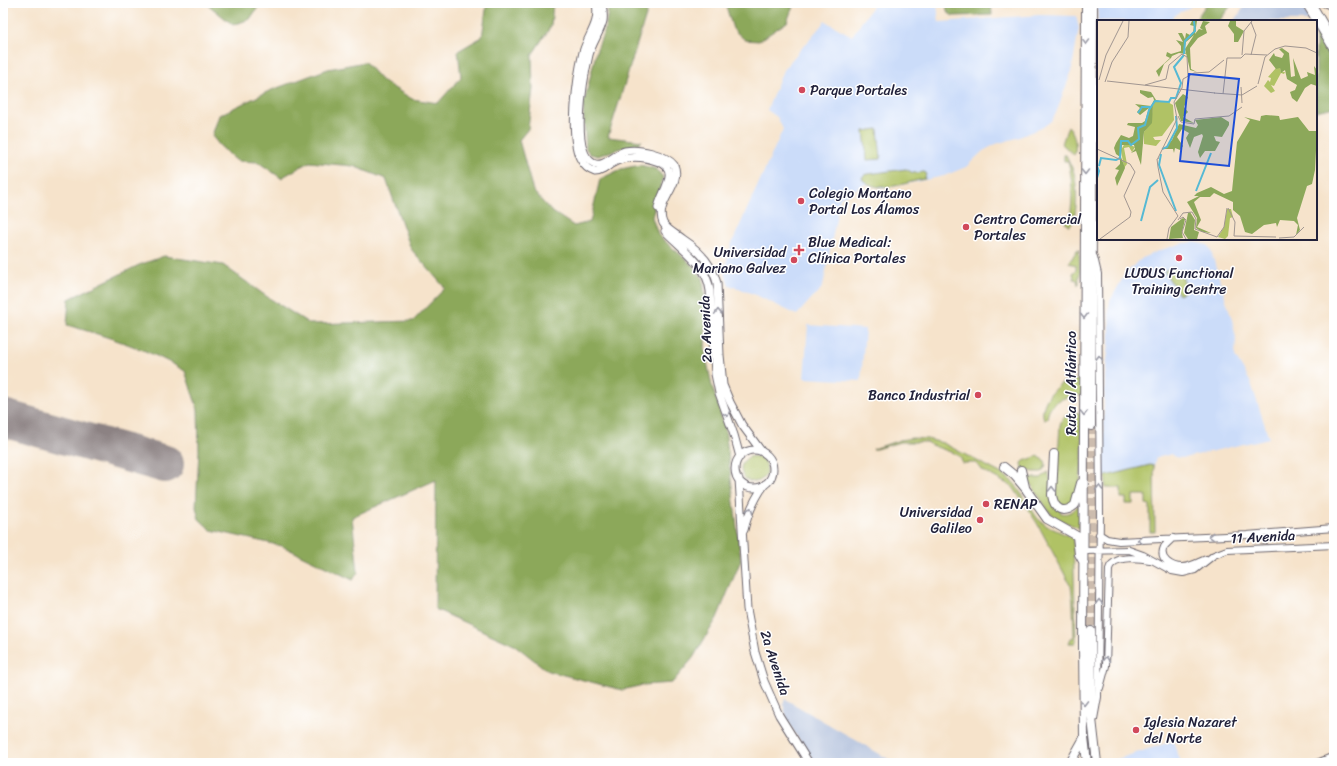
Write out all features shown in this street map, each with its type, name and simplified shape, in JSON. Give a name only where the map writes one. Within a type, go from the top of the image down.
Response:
[{"type":"highway","name":"Ruta al Atlántico","points":[[1086,3],[1084,737],[1087,763]]},
{"type":"highway","name":"Ruta al Atlántico","points":[[1091,426],[1094,3]]},
{"type":"highway","points":[[1054,454],[1052,474],[1053,502],[1060,510],[1066,510],[1075,505],[1078,498],[1084,466]]},
{"type":"highway","points":[[1048,465],[1052,474]]},
{"type":"highway","points":[[1004,467],[1015,476],[1025,488],[1047,519],[1077,536],[1079,554],[1084,565]]},
{"type":"highway","points":[[1021,470],[1025,488]]},
{"type":"highway","name":"Ruta al Atlántico","points":[[1091,630],[1093,727],[1097,763]]},
{"type":"highway","points":[[1070,763],[1084,737]]},
{"type":"main road","name":"2a Avenida","points":[[596,3],[598,15],[583,52],[577,88],[575,121],[578,154],[587,168],[595,172],[602,170],[619,160],[633,157],[659,162],[668,169],[669,176],[658,210],[659,220],[662,228],[694,258],[706,276],[710,291],[716,382],[740,457]]},
{"type":"main road","name":"2a Avenida","points":[[602,3],[603,21],[590,53],[585,74],[581,104],[580,131],[584,155],[588,160],[596,165],[602,164],[616,155],[626,151],[637,151],[663,156],[674,165],[676,176],[663,207],[662,221],[664,225],[704,257],[714,272],[717,283],[720,355],[723,385],[742,425],[762,452]]},
{"type":"main road","points":[[1305,3],[1315,20]]},
{"type":"main road","points":[[1312,3],[1334,41]]},
{"type":"main road","points":[[1323,3],[1334,7]]},
{"type":"main road","points":[[1317,23],[1334,51]]},
{"type":"main road","name":"Ruta al Atlántico","points":[[1092,252],[1098,274],[1099,534],[1098,697],[1093,727]]},
{"type":"main road","points":[[752,450],[762,452],[768,456],[773,468],[770,480],[765,484],[754,488],[748,487],[738,479],[736,474],[736,467],[740,457],[752,450]]},
{"type":"main road","name":"2a Avenida","points":[[738,479],[747,609],[755,652],[764,681],[779,715],[809,763]]},
{"type":"main road","name":"2a Avenida","points":[[742,538],[753,502],[765,484]]},
{"type":"main road","name":"11 Avenida","points":[[1099,534],[1107,539],[1113,540],[1279,533],[1334,528]]},
{"type":"main road","points":[[1173,538],[1165,545],[1163,552],[1164,558],[1167,562],[1174,566],[1191,566],[1210,558]]},
{"type":"main road","name":"11 Avenida","points":[[1084,551],[1129,550],[1155,561],[1172,571],[1183,573],[1194,570],[1210,558],[1227,550],[1334,545]]},
{"type":"main road","points":[[1098,697],[1106,666],[1109,569],[1112,564],[1123,559],[1136,558],[1155,561]]},
{"type":"main road","points":[[1317,763],[1334,756]]},
{"type":"shaded area","points":[[875,3],[937,3],[939,22],[1039,15],[1076,16],[1079,28],[1071,73],[1056,113],[1051,121],[1043,127],[1017,138],[996,144],[983,151],[966,167],[944,176],[883,189],[865,184],[840,198],[823,286],[797,315],[756,295],[729,285],[725,274],[727,259],[731,245],[783,129],[777,117],[767,110],[783,70],[825,21],[852,36]]},
{"type":"shaded area","points":[[1102,3],[1196,3],[1182,12],[1181,11],[1169,20],[1098,20],[1097,5]]},
{"type":"shaded area","points":[[1247,3],[1301,3],[1311,20],[1235,20]]},
{"type":"shaded area","points":[[1193,242],[1208,245],[1211,251],[1233,323],[1236,338],[1235,356],[1251,383],[1269,438],[1184,458],[1175,457],[1172,454],[1156,458],[1154,466],[1150,465],[1102,477],[1105,375],[1110,335],[1110,301],[1125,274],[1144,257],[1180,244]]},
{"type":"shaded area","points":[[808,325],[865,329],[861,381],[804,378]]},
{"type":"shaded area","points":[[785,699],[895,763],[815,763],[795,734],[787,719],[783,704]]},
{"type":"shaded area","points":[[1173,741],[1181,762],[1105,763]]},
{"type":"green space","points":[[206,3],[261,3],[250,19],[233,25]]},
{"type":"green space","points":[[487,3],[553,3],[551,26],[532,55],[533,89],[528,129],[519,140],[533,191],[551,211],[574,226],[590,222],[600,179],[621,169],[640,165],[656,169],[663,177],[652,217],[658,235],[691,264],[703,278],[706,308],[705,352],[712,386],[725,428],[741,560],[717,618],[693,658],[672,683],[643,685],[622,690],[548,671],[516,646],[435,609],[436,480],[352,517],[358,572],[353,580],[282,546],[211,530],[199,519],[196,507],[199,451],[198,410],[185,371],[143,350],[67,325],[69,299],[139,265],[164,256],[223,265],[266,296],[310,324],[413,321],[445,288],[411,249],[386,179],[353,166],[309,162],[281,178],[258,162],[237,161],[220,146],[212,136],[219,115],[269,91],[328,69],[365,62],[381,80],[412,99],[438,103],[461,77],[458,51],[482,37]]},
{"type":"green space","points":[[607,3],[656,3],[648,9],[608,137],[642,141],[640,143],[598,156],[590,154],[586,149],[583,107],[597,49],[605,29],[608,11]]},
{"type":"green space","points":[[725,3],[796,3],[793,6],[787,22],[759,41],[745,40],[733,29]]},
{"type":"green space","points":[[946,3],[991,3],[992,15],[953,16],[947,12]]},
{"type":"green space","points":[[1207,3],[1233,3],[1220,20],[1196,20]]},
{"type":"green space","points":[[1317,34],[1334,60],[1334,107],[1317,111]]},
{"type":"green space","points":[[1068,126],[1075,140],[1074,155],[1062,144]]},
{"type":"green space","points":[[878,129],[881,159],[867,160],[864,131]]},
{"type":"green space","points":[[1064,155],[1066,155],[1073,170],[1076,190],[1075,214],[1070,225],[1065,222],[1066,218],[1070,218],[1072,204],[1072,182],[1068,161],[1064,161]]},
{"type":"green space","points":[[906,169],[913,173],[926,173],[925,179],[893,186],[877,187],[863,180],[862,178],[864,175],[868,174]]},
{"type":"green space","points":[[1077,250],[1079,250],[1079,285],[1077,280],[1074,279],[1073,273],[1076,271],[1076,265],[1069,263]]},
{"type":"green space","points":[[1174,267],[1175,271],[1180,270],[1187,290],[1179,295],[1164,271]]},
{"type":"green space","points":[[1083,380],[1082,395],[1065,398],[1055,403],[1051,407],[1047,418],[1044,419],[1043,409],[1053,390],[1063,383]]},
{"type":"green space","points":[[1075,412],[1081,414],[1081,473],[1079,485],[1070,506],[1060,506],[1057,501],[1056,490],[1060,425],[1067,415]]},
{"type":"green space","points":[[912,438],[927,439],[943,443],[1004,475],[1015,484],[1038,519],[1047,526],[1073,538],[1075,643],[1069,643],[1071,638],[1074,637],[1071,586],[1037,523],[1013,487],[983,471],[975,463],[962,463],[961,458],[956,454],[926,442],[900,442],[873,449],[900,440]]},
{"type":"green space","points":[[754,456],[763,460],[767,469],[763,478],[754,482],[745,478],[741,469],[745,460]]},
{"type":"green space","points":[[1038,456],[1045,461],[1046,465],[1042,472],[1034,472],[1023,469],[1022,463],[1024,461]]},
{"type":"green space","points":[[1150,465],[1154,466],[1155,532],[1150,532],[1150,505],[1146,504],[1146,495],[1133,495],[1133,504],[1126,504],[1126,498],[1121,498],[1121,488],[1105,488],[1106,476]]},
{"type":"green space","points":[[1048,472],[1061,513],[1069,513],[1078,505],[1079,506],[1079,528],[1058,519],[1050,513],[1028,480],[1029,478],[1041,478]]},
{"type":"runway","points":[[3,418],[165,464]]},
{"type":"tunnel","points":[[1091,426],[1093,521],[1091,631]]},
{"type":"place","name":"Parque Portales","points":[[802,90]]},
{"type":"place","name":"Colegio Montano Portal Los Álamos","points":[[801,201]]},
{"type":"place","name":"Centro Comercial Portales","points":[[966,227]]},
{"type":"place","name":"Blue Medical: Clínica Portales","points":[[799,250]]},
{"type":"place","name":"LUDUS Functional Training Centre","points":[[1179,258]]},
{"type":"place","name":"Universidad Mariano Galvez","points":[[794,260]]},
{"type":"place","name":"Banco Industrial","points":[[978,395]]},
{"type":"place","name":"RENAP","points":[[986,504]]},
{"type":"place","name":"Universidad Galileo","points":[[980,520]]},
{"type":"place","name":"Iglesia Nazaret del Norte","points":[[1136,730]]}]
